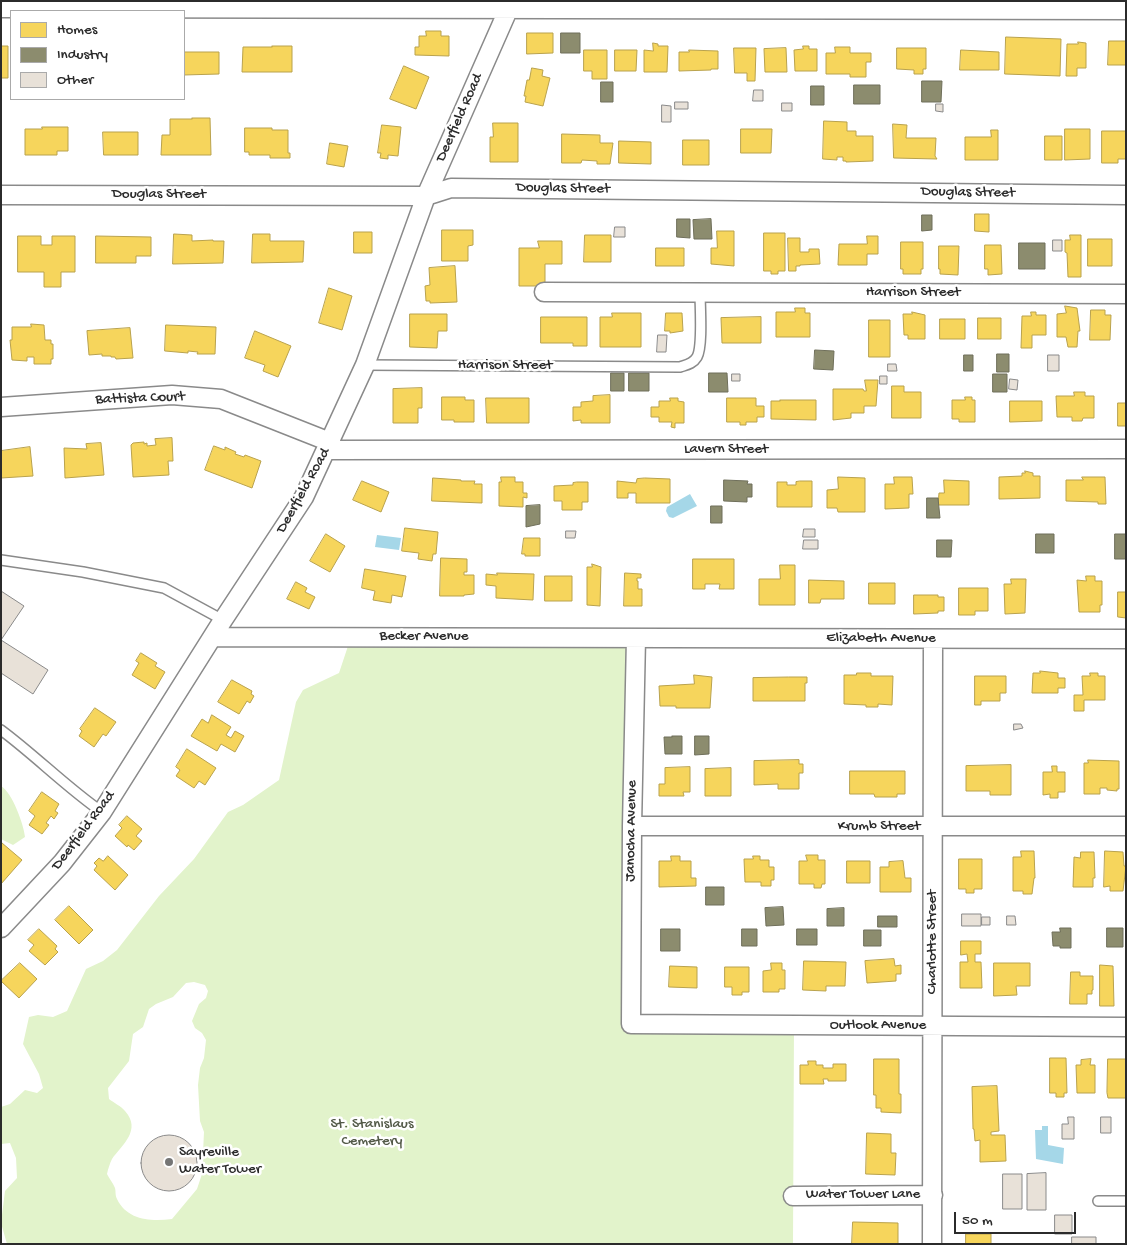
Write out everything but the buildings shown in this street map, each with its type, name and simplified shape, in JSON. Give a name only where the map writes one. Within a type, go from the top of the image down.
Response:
[{"type":"street","points":[[1,8],[511,5],[1126,10]]},
{"type":"street","name":"Deerfield Road","points":[[1,928],[62,863],[102,812],[223,620],[304,497],[365,365],[426,196],[511,5]]},
{"type":"street","name":"Douglas Street","points":[[1,195],[426,196],[451,188],[1126,195]]},
{"type":"street","name":"Harrison Street","points":[[544,292],[1126,294]]},
{"type":"street","name":"Battista Court","points":[[1,406],[172,395],[221,399],[328,446]]},
{"type":"street","name":"Lavern Street","points":[[328,446],[1126,449]]},
{"type":"street","name":"Becker Avenue","points":[[213,637],[636,638]]},
{"type":"street","name":"Elizabeth Avenue","points":[[636,638],[1126,639]]},
{"type":"street","name":"Janocha Avenue","points":[[631,1024],[632,826],[636,638]]},
{"type":"street","name":"Charlotte Street","points":[[932,1244],[933,640]]},
{"type":"street","name":"Krumb Street","points":[[632,826],[1126,826]]},
{"type":"street","name":"Outlook Avenue","points":[[631,1024],[1126,1027]]},
{"type":"street","name":"Water Tower Lane","points":[[793,1196],[932,1195]]},
{"type":"lane","name":"Harrison Street","points":[[365,365],[680,367],[692,362],[698,356],[700,292]]},
{"type":"lane","points":[[1,560],[83,572],[164,588],[223,620]]},
{"type":"lane","points":[[1,730],[26,748],[86,801],[102,812]]},
{"type":"lane","points":[[1098,1201],[1126,1201]]},
{"type":"green space","name":"St. Stanislaus Cemetery","points":[[351,637],[636,638],[631,1024],[794,1025],[793,1244],[7,1244],[1,1223],[5,1191],[17,1178],[16,1158],[10,1143],[1,1144],[1,1107],[10,1104],[25,1090],[37,1093],[43,1088],[39,1074],[23,1044],[29,1017],[38,1015],[53,1017],[67,1011],[86,969],[103,961],[117,950],[159,896],[194,859],[228,812],[243,805],[279,780],[296,702],[303,690],[339,673]],"holes":[[[194,982],[205,985],[208,991],[206,998],[199,1004],[192,1021],[195,1028],[202,1033],[206,1040],[198,1085],[200,1121],[204,1132],[202,1174],[197,1189],[172,1219],[148,1220],[140,1218],[121,1206],[116,1198],[114,1186],[107,1174],[112,1159],[129,1137],[132,1125],[125,1111],[109,1099],[108,1088],[129,1061],[133,1034],[143,1027],[149,1009],[173,997],[186,983]]]},
{"type":"green space","points":[[1,786],[13,802],[24,832],[25,837],[13,845],[1,839]]},
{"type":"water","points":[[690,494],[697,506],[673,518],[669,517],[666,511],[667,507]]},
{"type":"water","points":[[377,535],[401,538],[399,550],[375,547]]},
{"type":"water","points":[[1042,1126],[1048,1126],[1048,1145],[1064,1148],[1063,1164],[1036,1159],[1035,1130],[1042,1130]]},
{"type":"place","name":"Sayreville Water Tower","points":[[169,1162]]}]
